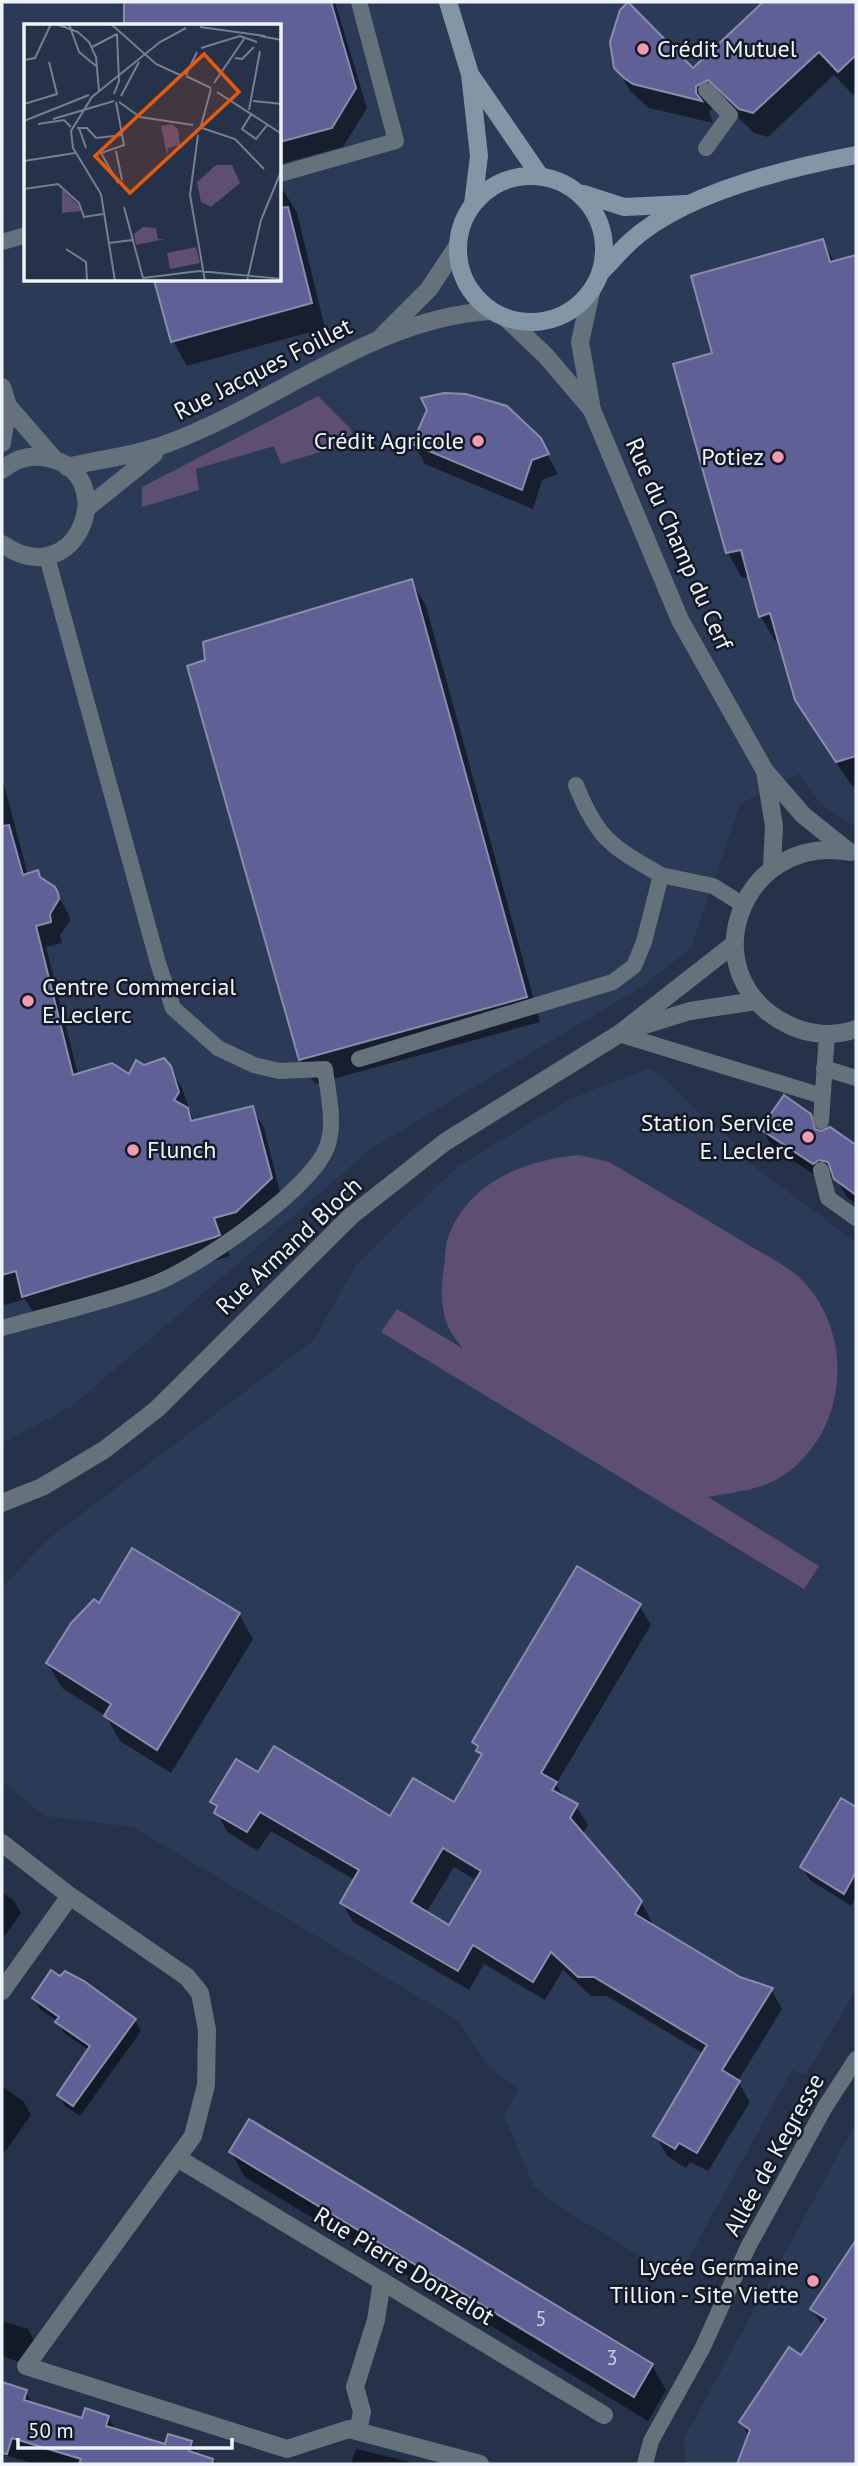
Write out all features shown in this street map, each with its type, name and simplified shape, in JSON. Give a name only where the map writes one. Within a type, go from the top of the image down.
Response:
[{"type":"main road","points":[[448,2],[470,74],[479,156],[473,204]]},
{"type":"main road","points":[[470,74],[540,176]]},
{"type":"main road","points":[[601,272],[633,239],[690,203],[804,165],[856,155]]},
{"type":"main road","points":[[579,192],[593,208],[602,228],[605,250],[601,272],[591,292],[574,309],[553,320],[529,323],[498,315],[472,293],[461,271],[458,245],[462,223],[473,204],[491,187],[515,177],[540,176],[561,181],[579,192],[624,207],[690,203]]},
{"type":"street","points":[[379,338],[429,289],[458,245]]},
{"type":"street","name":"Rue du Champ du Cerf","points":[[591,292],[580,342],[592,410],[680,620],[765,771],[803,815],[852,852]]},
{"type":"street","points":[[379,338],[458,313],[498,315]]},
{"type":"street","name":"Rue du Champ du Cerf","points":[[498,315],[546,356],[592,410]]},
{"type":"street","name":"Rue Jacques Foillet","points":[[87,508],[128,472],[168,444],[319,371],[379,338]]},
{"type":"street","points":[[2,387],[8,406],[85,491],[87,508],[84,524],[75,539],[62,550],[47,557],[30,558],[15,553],[2,544]]},
{"type":"street","points":[[2,443],[8,406]]},
{"type":"street","name":"Rue Jacques Foillet","points":[[2,470],[24,457],[61,463],[124,457],[168,444]]},
{"type":"street","name":"Rue du Champ du Cerf","points":[[765,771],[774,826],[772,867]]},
{"type":"street","points":[[852,852],[822,849],[796,854],[772,867],[760,877],[742,904],[734,944],[740,975],[756,1001],[776,1019],[800,1030],[827,1034],[855,1031]]},
{"type":"street","name":"Rue Armand Bloch","points":[[2,1503],[42,1487],[104,1450],[157,1409],[351,1216],[445,1142],[619,1034],[734,944]]},
{"type":"street","name":"Rue Armand Bloch","points":[[619,1034],[690,1011],[756,1001]]},
{"type":"street","points":[[2,1843],[70,1896],[187,1978],[200,1993],[207,2030],[206,2085],[192,2136],[178,2159],[26,2366],[287,2449],[349,2429],[481,2464]]},
{"type":"street","points":[[2,1991],[70,1896]]},
{"type":"street","name":"Rue Pierre Donzelot","points":[[178,2159],[604,2416]]},
{"type":"street","points":[[358,2431],[362,2412],[355,2387],[376,2320],[382,2281]]},
{"type":"lane","points":[[282,173],[396,141],[359,2]]},
{"type":"lane","points":[[706,90],[730,115],[706,148]]},
{"type":"lane","points":[[2,242],[24,236]]},
{"type":"lane","points":[[2,1328],[153,1284],[236,1237],[301,1182],[325,1152],[331,1119],[325,1069],[279,1071],[254,1065],[218,1048],[173,1008],[158,963],[47,557]]},
{"type":"lane","points":[[576,785],[588,816],[609,845],[661,875],[713,886],[742,904]]},
{"type":"lane","points":[[359,1059],[613,982],[634,966],[644,942],[661,875]]},
{"type":"lane","points":[[619,1034],[822,1096]]},
{"type":"lane","points":[[821,1121],[827,1034]]},
{"type":"lane","points":[[824,1068],[856,1078]]},
{"type":"lane","points":[[821,1170],[828,1198],[856,1218]]},
{"type":"lane","name":"Allée de Kegresse","points":[[645,2464],[651,2441],[703,2347],[748,2247],[825,2107],[856,2059]]},
{"type":"shaded area","points":[[2,2],[856,2],[856,827],[822,805],[799,774],[740,804],[691,948],[643,986],[372,1148],[72,1406],[2,1443]]},
{"type":"shaded area","points":[[318,396],[351,429],[353,442],[281,464],[274,446],[196,469],[199,490],[142,507],[142,487]]},
{"type":"shaded area","points":[[648,1069],[660,1074],[712,1126],[721,1128],[751,1164],[856,1242],[856,1989],[806,2075],[792,2070],[687,2261],[655,2265],[558,2206],[534,2186],[504,2116],[519,2088],[492,2070],[457,2020],[133,1827],[45,1816],[2,1781],[2,1588],[48,1539],[313,1341],[356,1265],[458,1166],[572,1098]]},
{"type":"shaded area","points":[[579,1155],[609,1162],[780,1263],[800,1278],[818,1300],[830,1326],[836,1353],[837,1381],[832,1408],[821,1433],[805,1456],[784,1475],[747,1490],[708,1497],[819,1566],[804,1589],[381,1332],[397,1309],[462,1348],[448,1326],[442,1297],[447,1243],[458,1216],[485,1187],[502,1177],[539,1162]]},
{"type":"shaded area","name":"Lycée Germaine Tillion - Site Viette","points":[[856,2122],[856,2464],[685,2464],[684,2439]]},
{"type":"building","points":[[124,2],[331,2],[356,88],[332,128],[282,141],[282,24],[124,24]]},
{"type":"building","points":[[628,2],[693,68],[763,2],[856,2],[856,55],[838,72],[819,52],[753,113],[739,109],[708,80],[696,86],[696,93],[702,101],[633,84],[624,78],[614,68],[610,42],[620,10]]},
{"type":"building","points":[[288,207],[312,303],[171,342],[155,282],[282,282],[282,208]]},
{"type":"building","name":"Potiez","points":[[823,239],[830,262],[856,255],[856,756],[836,762],[795,700],[770,613],[759,617],[741,550],[726,553],[673,364],[712,353],[691,276]]},
{"type":"building","name":"Crédit Agricole","points":[[444,393],[466,394],[507,406],[541,438],[549,454],[532,460],[522,490],[412,444],[427,410],[421,398]]},
{"type":"building","points":[[412,579],[527,997],[299,1060],[187,666],[205,660],[203,642]]},
{"type":"building","name":"Flunch","points":[[9,825],[23,875],[38,870],[40,877],[55,887],[58,893],[59,899],[50,914],[51,922],[36,926],[73,1075],[112,1063],[129,1074],[136,1060],[144,1065],[164,1058],[171,1066],[179,1092],[174,1100],[188,1108],[191,1121],[253,1106],[272,1178],[236,1212],[214,1218],[220,1235],[22,1297],[16,1271],[2,1275],[2,826]]},
{"type":"building","name":"Station Service E. Leclerc","points":[[784,1095],[811,1114],[815,1129],[821,1131],[830,1127],[856,1145],[856,1195],[834,1179],[828,1162],[819,1160],[813,1164],[760,1129]]},
{"type":"building","points":[[132,1548],[240,1613],[157,1750],[104,1716],[111,1704],[46,1663],[71,1623],[94,1599],[99,1603]]},
{"type":"building","points":[[577,1566],[641,1604],[541,1773],[557,1782],[552,1790],[578,1804],[570,1818],[642,1901],[635,1914],[740,1977],[773,1988],[722,2070],[740,2081],[697,2153],[679,2143],[675,2149],[653,2136],[707,2045],[594,1977],[578,1977],[551,1952],[533,1982],[473,1945],[458,1971],[340,1903],[359,1870],[260,1812],[247,1832],[214,1813],[217,1806],[210,1802],[236,1759],[258,1772],[274,1746],[390,1816],[413,1778],[454,1802],[482,1754],[476,1751],[478,1746],[472,1742]],"holes":[[[443,1848],[481,1871],[449,1925],[411,1902]]]},
{"type":"building","points":[[841,1798],[856,1807],[856,1872],[844,1894],[800,1867]]},
{"type":"building","points":[[51,1970],[60,1976],[65,1971],[84,1981],[136,2019],[73,2106],[57,2095],[90,2046],[55,2022],[59,2017],[32,1998]]},
{"type":"building","points":[[249,2119],[653,2364],[634,2397],[229,2152]]},
{"type":"building","points":[[856,2240],[856,2464],[737,2464],[750,2430],[739,2422],[789,2347],[801,2355],[826,2319],[810,2309]]},
{"type":"building","points":[[2,2382],[27,2390],[24,2400],[82,2418],[85,2408],[109,2416],[106,2426],[165,2444],[168,2434],[192,2441],[189,2451],[213,2459],[212,2464],[79,2464],[81,2459],[12,2438],[7,2454],[2,2453]]},
{"type":"place","name":"Crédit Mutuel","points":[[643,49]]},
{"type":"place","name":"Crédit Agricole","points":[[478,441]]},
{"type":"place","name":"Potiez","points":[[778,457]]},
{"type":"place","name":"Centre Commercial E.Leclerc","points":[[28,1001]]},
{"type":"place","name":"Station Service E. Leclerc","points":[[808,1137]]},
{"type":"place","name":"Flunch","points":[[133,1150]]},
{"type":"place","name":"Lycée Germaine Tillion - Site Viette","points":[[813,2281]]}]
